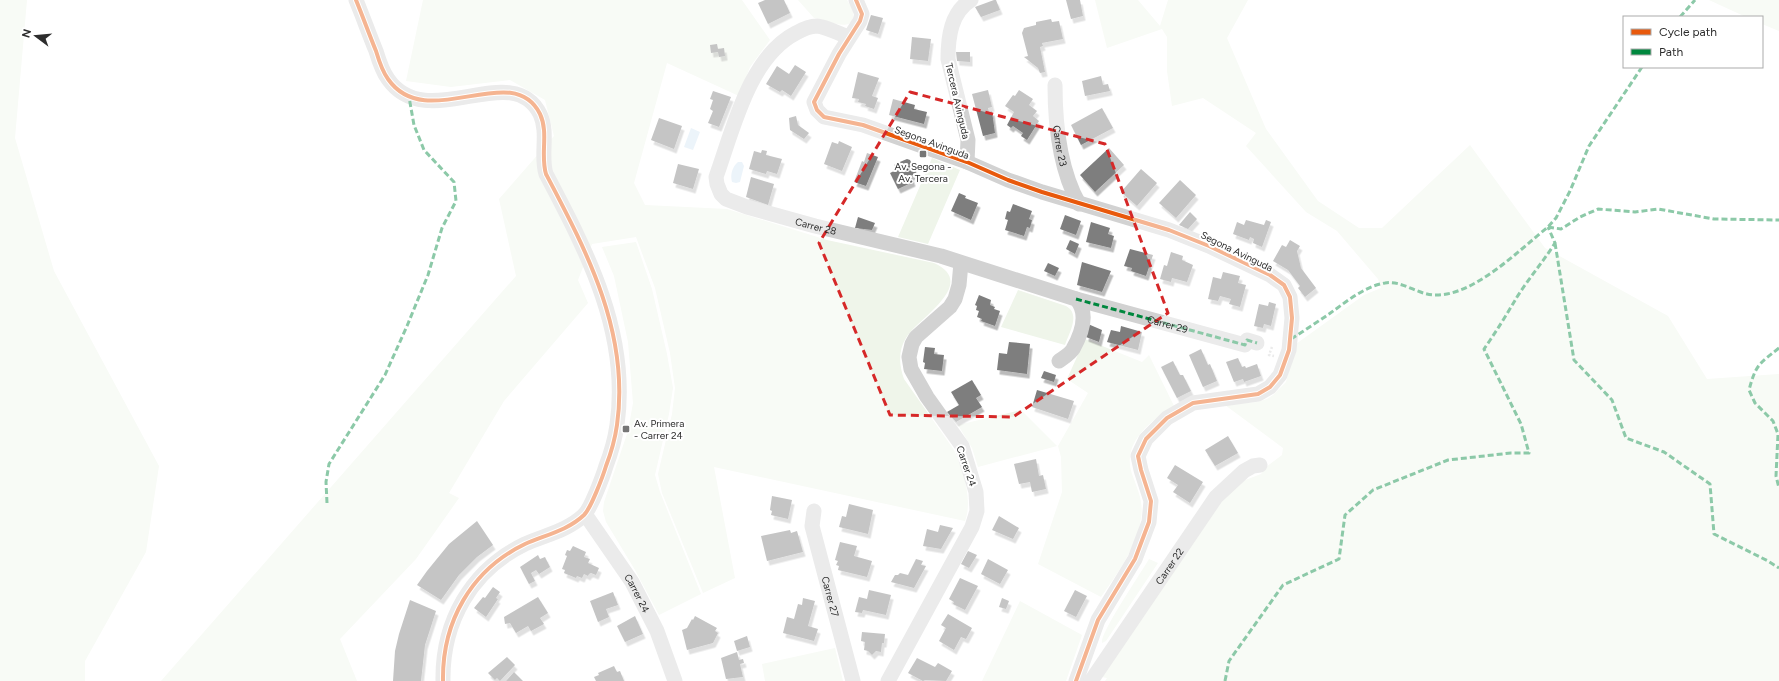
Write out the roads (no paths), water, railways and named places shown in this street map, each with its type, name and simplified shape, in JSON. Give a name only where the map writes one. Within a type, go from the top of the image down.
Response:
[{"type":"street","points":[[356,0],[382,69],[388,80],[395,88],[409,97],[420,101],[431,102],[485,93],[502,92],[514,94],[527,100],[535,106],[540,115],[544,134],[543,164],[546,174],[591,264],[610,316],[614,338],[619,403],[617,426],[605,471],[585,514],[566,528],[525,544],[491,566],[478,578],[460,604],[454,618],[448,638],[443,666],[443,681]]},
{"type":"street","name":"Segona Avinguda","points":[[856,0],[862,14],[860,21],[849,37],[814,102],[817,110],[824,117],[863,125],[966,162],[1008,180],[1078,204],[1169,230],[1209,246],[1270,275],[1284,285],[1290,297],[1292,308],[1291,339],[1289,350],[1280,375],[1270,387],[1258,394],[1194,403],[1167,418],[1146,439],[1138,456],[1151,501],[1149,522],[1135,559],[1098,620],[1076,681]]},
{"type":"street","name":"Tercera Avinguda","points":[[966,162],[968,140],[948,58],[948,47],[953,20],[958,10],[970,0]]},
{"type":"street","name":"Carrer 28","points":[[849,37],[818,26],[811,27],[786,38],[773,50],[755,75],[746,94],[716,177],[718,189],[726,199],[747,207],[961,262],[1076,299]]},
{"type":"street","name":"Carrer 23","points":[[1055,85],[1055,113],[1062,154],[1068,183],[1078,204]]},
{"type":"street","name":"Carrer 24","points":[[888,681],[972,527],[977,511],[974,481],[962,446],[927,397],[911,369],[908,357],[916,337],[950,307],[955,299],[959,285],[961,262]]},
{"type":"street","points":[[1058,361],[1073,350],[1083,323],[1083,310],[1076,299]]},
{"type":"street","name":"Carrer 29","points":[[1076,299],[1245,345],[1246,340],[1257,343]]},
{"type":"street","name":"Carrer 22","points":[[1091,681],[1216,497],[1226,485],[1244,471],[1253,466],[1260,466]]},
{"type":"street","name":"Carrer 27","points":[[814,511],[812,526],[853,681]]},
{"type":"street","name":"Carrer 24","points":[[585,514],[632,582],[657,631],[674,681]]},
{"type":"water","points":[[691,128],[700,132],[693,150],[684,147]]},
{"type":"water","points":[[738,162],[742,162],[744,166],[740,182],[736,183],[732,182],[731,174],[734,166]]},
{"type":"place","name":"Av. Segona - Av. Tercera","points":[[923,154]]},
{"type":"place","name":"Av. Primera - Carrer 24","points":[[626,429]]}]
